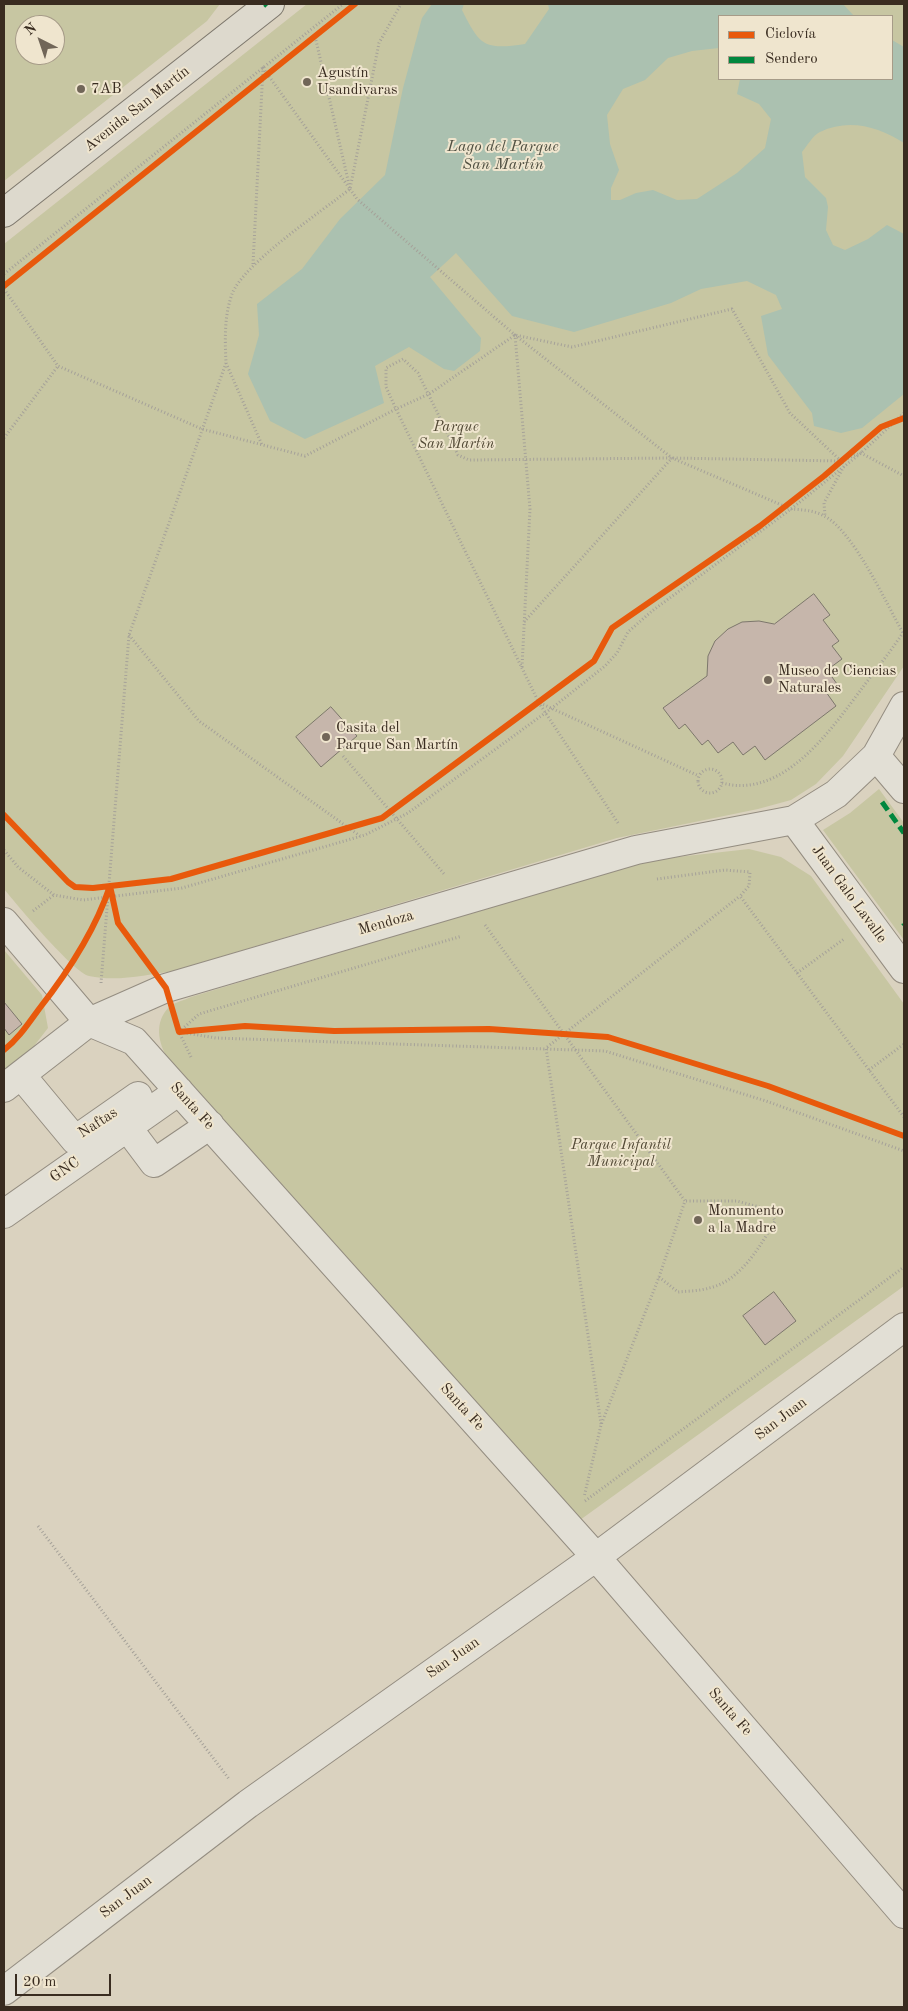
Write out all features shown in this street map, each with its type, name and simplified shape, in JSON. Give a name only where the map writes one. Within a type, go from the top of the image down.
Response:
[{"type":"main road","name":"Avenida San Martín","points":[[4,213],[268,5]]},
{"type":"street","points":[[794,820],[836,794],[876,756],[904,706]]},
{"type":"street","points":[[876,756],[904,789]]},
{"type":"street","name":"Mendoza","points":[[12,1081],[94,1020],[166,988],[636,850],[794,820]]},
{"type":"street","name":"Juan Galo Lavalle","points":[[794,820],[904,968]]},
{"type":"street","name":"Santa Fe","points":[[4,922],[94,1020],[134,1041],[596,1557],[904,1914]]},
{"type":"street","name":"Naftas","points":[[12,1081],[75,1140],[172,1084]]},
{"type":"street","name":"GNC","points":[[4,1214],[127,1127],[172,1084]]},
{"type":"street","points":[[127,1127],[154,1163],[210,1125]]},
{"type":"street","name":"San Juan","points":[[4,1991],[248,1804],[596,1557],[904,1327]]},
{"type":"path","points":[[217,114],[343,4]]},
{"type":"path","points":[[94,1020],[110,898],[129,635],[226,363],[225,326],[233,292],[253,264],[350,190],[379,43],[401,4]]},
{"type":"path","points":[[4,274],[348,9]]},
{"type":"path","points":[[315,36],[350,190]]},
{"type":"path","points":[[265,73],[357,199],[515,335],[672,458],[788,508],[811,511],[825,516],[845,532],[904,632],[826,737],[802,759],[776,776],[754,784],[731,785],[722,783]]},
{"type":"path","points":[[253,264],[265,73]]},
{"type":"path","points":[[11,279],[4,287],[58,366],[202,428],[305,456],[429,394],[515,335],[572,347],[732,309],[790,413],[843,464]]},
{"type":"path","points":[[515,335],[530,509],[522,668]]},
{"type":"path","points":[[636,850],[540,703],[396,409],[386,387],[386,368],[403,359],[418,373],[458,455],[469,460],[672,458],[843,464]]},
{"type":"path","points":[[226,363],[262,445]]},
{"type":"path","points":[[4,438],[58,366]]},
{"type":"path","points":[[825,516],[824,503],[843,464],[860,453],[904,413]]},
{"type":"path","points":[[4,850],[18,867],[54,895],[83,900],[110,898],[182,888],[360,836],[396,819],[408,813],[552,708],[605,666],[617,653],[628,632],[652,611],[843,464],[881,427],[904,418]]},
{"type":"path","points":[[860,453],[904,476]]},
{"type":"path","points":[[524,622],[672,458]]},
{"type":"path","points":[[670,588],[788,508]]},
{"type":"path","points":[[129,635],[199,721],[360,836]]},
{"type":"path","points":[[533,708],[547,697]]},
{"type":"path","points":[[540,703],[699,776]]},
{"type":"path","points":[[343,756],[466,900],[684,1201]]},
{"type":"path","points":[[713,769],[720,774],[722,783],[716,792],[707,794],[698,786],[699,776],[702,771],[713,769]]},
{"type":"path","points":[[374,821],[398,808]]},
{"type":"path","points":[[339,831],[357,826]]},
{"type":"path","points":[[546,1048],[740,896],[749,886],[750,872],[725,870],[656,880]]},
{"type":"path","points":[[102,887],[118,885]]},
{"type":"path","points":[[740,896],[904,1117]]},
{"type":"path","points":[[110,898],[115,906]]},
{"type":"path","points":[[98,917],[110,898]]},
{"type":"path","points":[[797,973],[869,920]]},
{"type":"path","points":[[478,931],[496,925]]},
{"type":"path","points":[[179,1032],[199,1014],[468,934]]},
{"type":"path","points":[[166,988],[179,1032],[195,1063]]},
{"type":"path","points":[[179,1032],[208,1029]]},
{"type":"path","points":[[179,1032],[216,1038],[605,1051],[766,1101],[904,1151]]},
{"type":"path","points":[[549,1033],[572,1035]]},
{"type":"path","points":[[869,1070],[904,1044]]},
{"type":"path","points":[[546,1048],[601,1425]]},
{"type":"path","points":[[583,1503],[601,1425],[659,1277],[684,1201]]},
{"type":"path","points":[[659,1277],[678,1292],[710,1288],[735,1274],[756,1252],[775,1220],[770,1210],[737,1201],[684,1201]]},
{"type":"path","points":[[583,1503],[904,1267]]},
{"type":"path","points":[[576,1495],[583,1503]]},
{"type":"path","points":[[38,1526],[248,1804]]},
{"type":"green space","points":[[4,4],[220,4],[207,21],[4,181]]},
{"type":"green space","name":"Parque San Martín","points":[[307,4],[904,4],[904,666],[843,756],[816,784],[791,800],[758,809],[617,838],[173,971],[142,976],[100,978],[89,976],[82,972],[59,951],[4,889],[4,244]]},
{"type":"green space","points":[[879,789],[904,823],[904,940],[823,830],[850,813]]},
{"type":"green space","name":"Parque Infantil Municipal","points":[[749,849],[781,857],[811,876],[904,1004],[904,1286],[580,1520],[168,1059],[160,1039],[159,1026],[164,1013],[169,1007],[191,997],[642,861]]},
{"type":"green space","points":[[4,950],[42,995],[48,1028],[27,1055],[4,1073]]},
{"type":"water","name":"Lago del Parque San Martín","points":[[432,4],[464,4],[462,10],[479,38],[485,43],[492,45],[511,46],[525,44],[549,9],[548,4],[843,4],[853,15],[718,15],[718,48],[692,51],[668,58],[645,80],[623,89],[607,115],[610,144],[619,170],[611,188],[611,200],[620,200],[636,193],[653,190],[677,200],[697,199],[737,173],[765,148],[771,119],[759,104],[737,94],[740,80],[893,80],[893,41],[904,47],[904,143],[874,129],[853,125],[831,128],[817,133],[802,152],[805,177],[826,198],[828,207],[826,230],[833,245],[845,250],[868,239],[887,225],[904,234],[904,394],[862,428],[841,433],[814,426],[812,413],[768,355],[761,316],[782,309],[776,295],[747,281],[701,289],[671,303],[574,332],[512,316],[456,253],[430,277],[481,338],[480,351],[454,371],[444,369],[409,347],[375,366],[384,403],[305,439],[270,421],[248,374],[259,335],[257,304],[302,269],[340,219],[385,175],[403,88],[422,18]]},
{"type":"building","name":"Museo de Ciencias Naturales","points":[[814,594],[830,615],[823,620],[839,641],[832,646],[842,659],[827,670],[837,684],[826,692],[836,706],[765,760],[755,746],[743,755],[733,742],[718,753],[708,740],[702,745],[685,724],[679,729],[663,708],[707,676],[708,656],[715,641],[728,629],[742,622],[759,621],[774,624]]},
{"type":"building","name":"Casita del Parque San Martín","points":[[331,707],[357,736],[321,767],[296,737]]},
{"type":"building","points":[[4,1002],[22,1024],[9,1035],[4,1028]]},
{"type":"building","points":[[774,1292],[796,1321],[765,1345],[743,1316]]},
{"type":"marked path","points":[[882,802],[904,833]]},
{"type":"cycle path","points":[[4,286],[355,4]]},
{"type":"cycle path","points":[[4,815],[68,882],[75,887],[93,888],[171,879],[382,818],[594,661],[612,628],[760,526],[824,476],[881,427],[904,418]]},
{"type":"cycle path","points":[[4,1050],[23,1031],[70,966],[89,935],[110,886],[118,923],[166,988],[179,1032],[245,1026],[334,1031],[489,1029],[608,1037],[768,1086],[904,1136]]},
{"type":"place","name":"Agustín Usandivaras","points":[[307,82]]},
{"type":"place","name":"7AB","points":[[81,89]]},
{"type":"place","name":"Museo de Ciencias Naturales","points":[[768,680]]},
{"type":"place","name":"Casita del Parque San Martín","points":[[326,737]]},
{"type":"place","name":"Monumento a la Madre","points":[[698,1220]]}]
